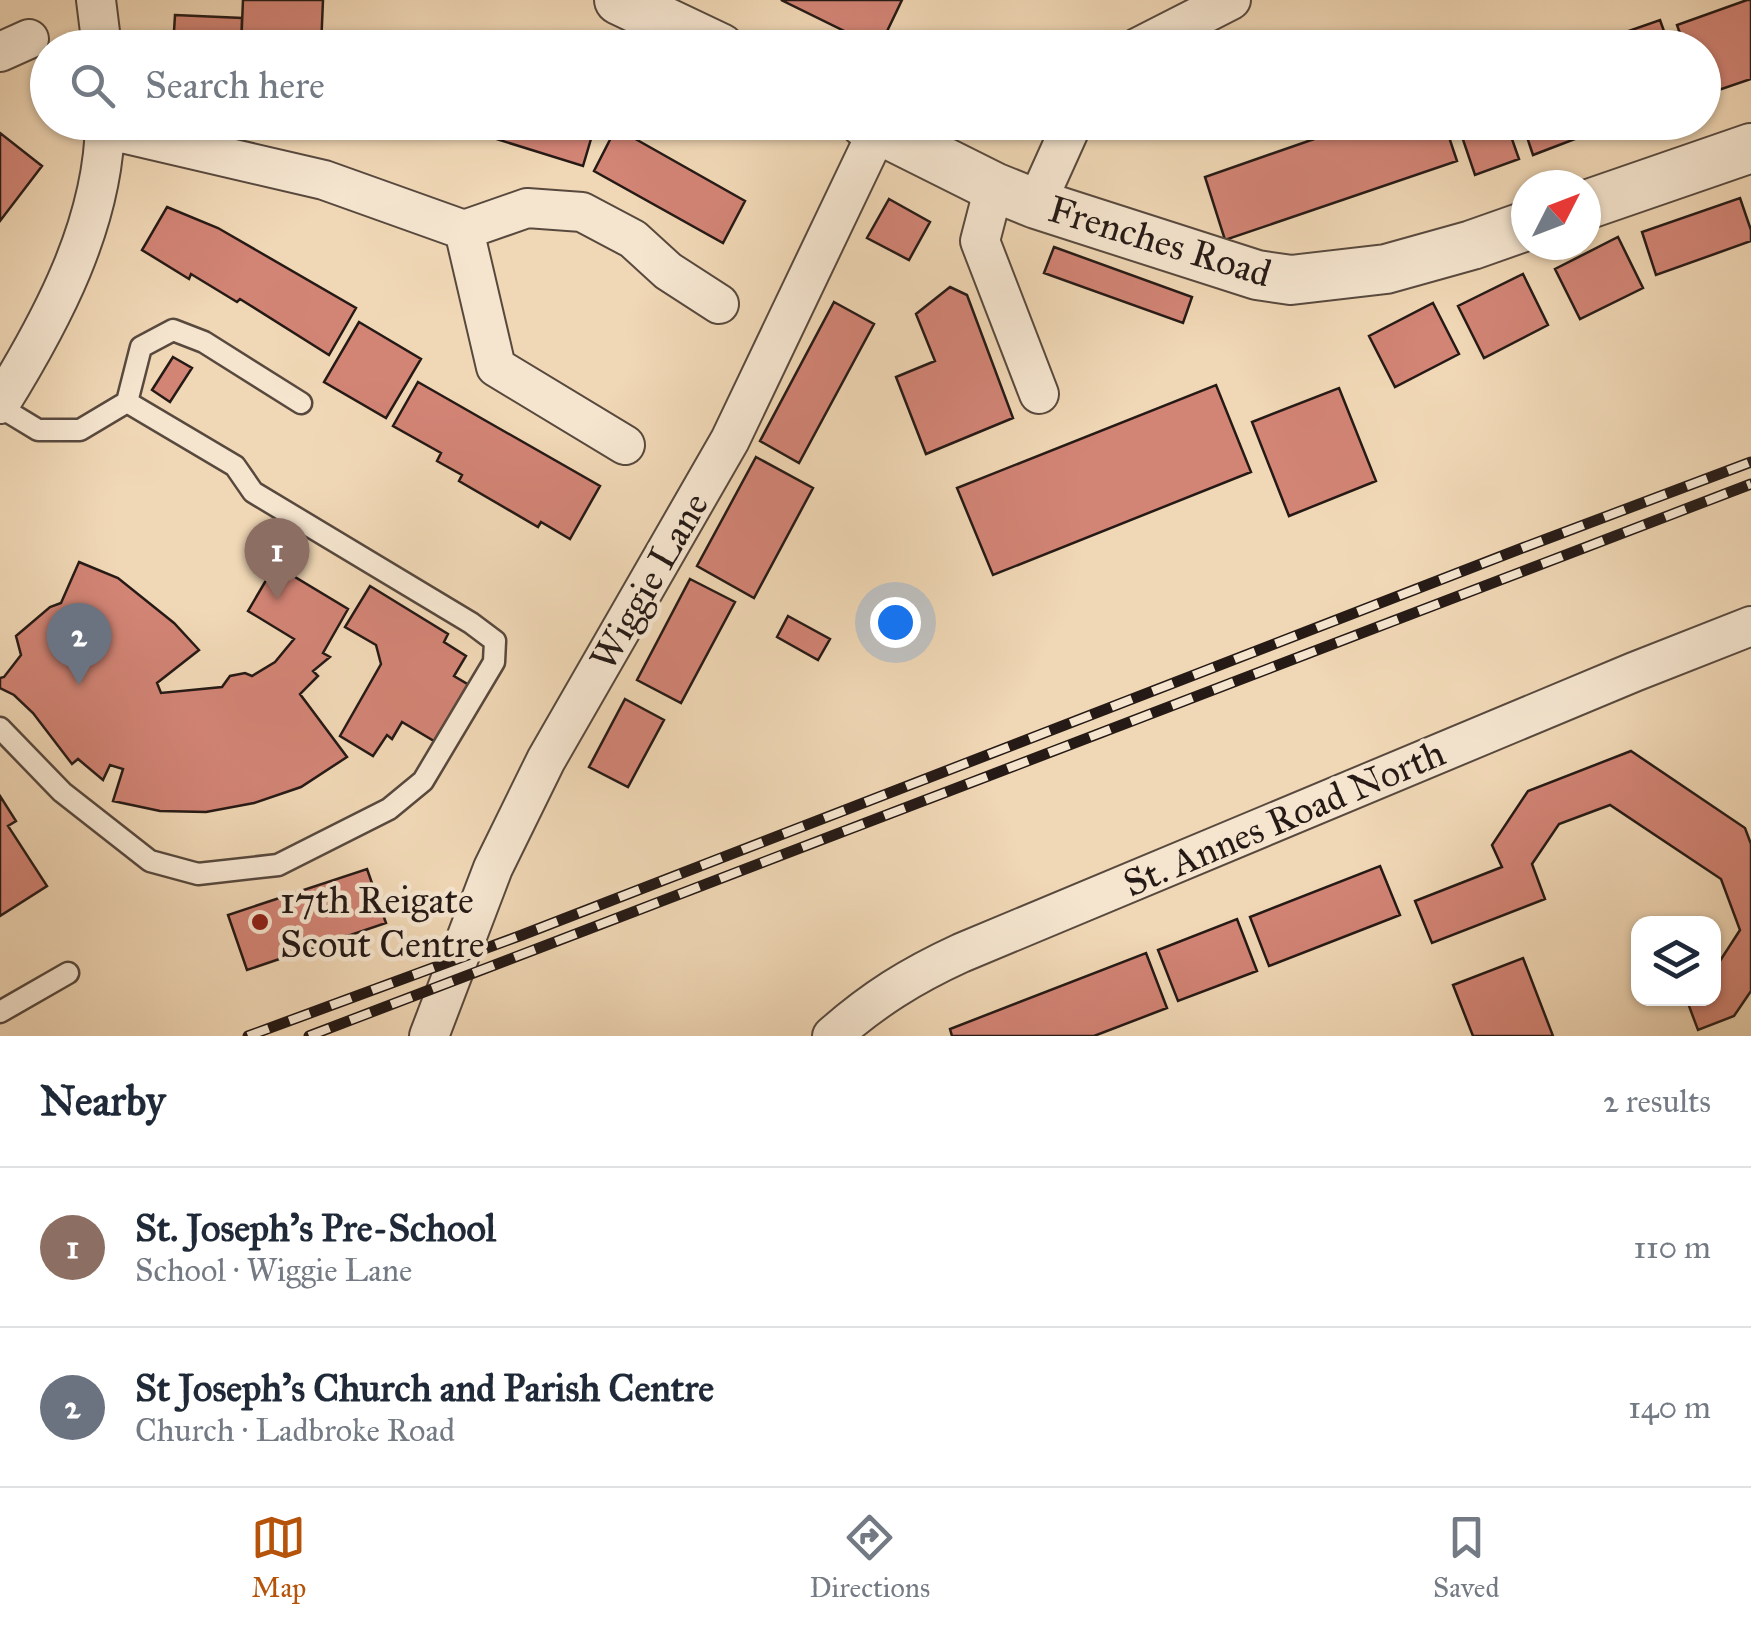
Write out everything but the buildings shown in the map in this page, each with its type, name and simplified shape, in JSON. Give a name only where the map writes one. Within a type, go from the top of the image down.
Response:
[{"type":"street","points":[[96,0],[100,30]]},
{"type":"street","points":[[619,0],[682,30]]},
{"type":"street","points":[[1172,30],[1231,0]]},
{"type":"street","points":[[0,405],[34,348],[88,225],[103,140]]},
{"type":"street","points":[[162,140],[324,180],[464,230],[526,208],[582,212],[633,238],[668,271],[719,304]]},
{"type":"street","name":"Wiggie Lane","points":[[429,1036],[492,868],[546,760],[730,440],[865,140]]},
{"type":"street","name":"Frenches Road","points":[[900,140],[1015,195],[1256,275],[1291,280],[1386,270],[1511,231]]},
{"type":"street","points":[[1039,394],[980,242],[1059,140]]},
{"type":"street","points":[[1601,200],[1751,148]]},
{"type":"street","points":[[464,230],[496,367],[624,445]]},
{"type":"street","name":"St. Annes Road North","points":[[832,1036],[867,1005],[916,974],[961,953],[1751,626]]},
{"type":"lane","points":[[0,405],[38,430],[80,430],[127,402],[141,347],[173,330],[204,342],[300,403]]},
{"type":"lane","points":[[0,728],[62,792],[150,862],[198,874],[278,865],[389,809],[424,781],[494,662],[495,641],[471,623],[252,492],[235,466],[127,402]]},
{"type":"lane","points":[[0,1012],[68,973]]},
{"type":"railway","points":[[248,1036],[522,935],[1751,462]]},
{"type":"railway","points":[[309,1036],[1751,484]]},
{"type":"place","name":"St. Joseph's Pre-School","points":[[277,600]]},
{"type":"place","name":"St Joseph's Church and Parish Centre","points":[[79,685]]},
{"type":"place","name":"17th Reigate Scout Centre","points":[[260,922]]}]
